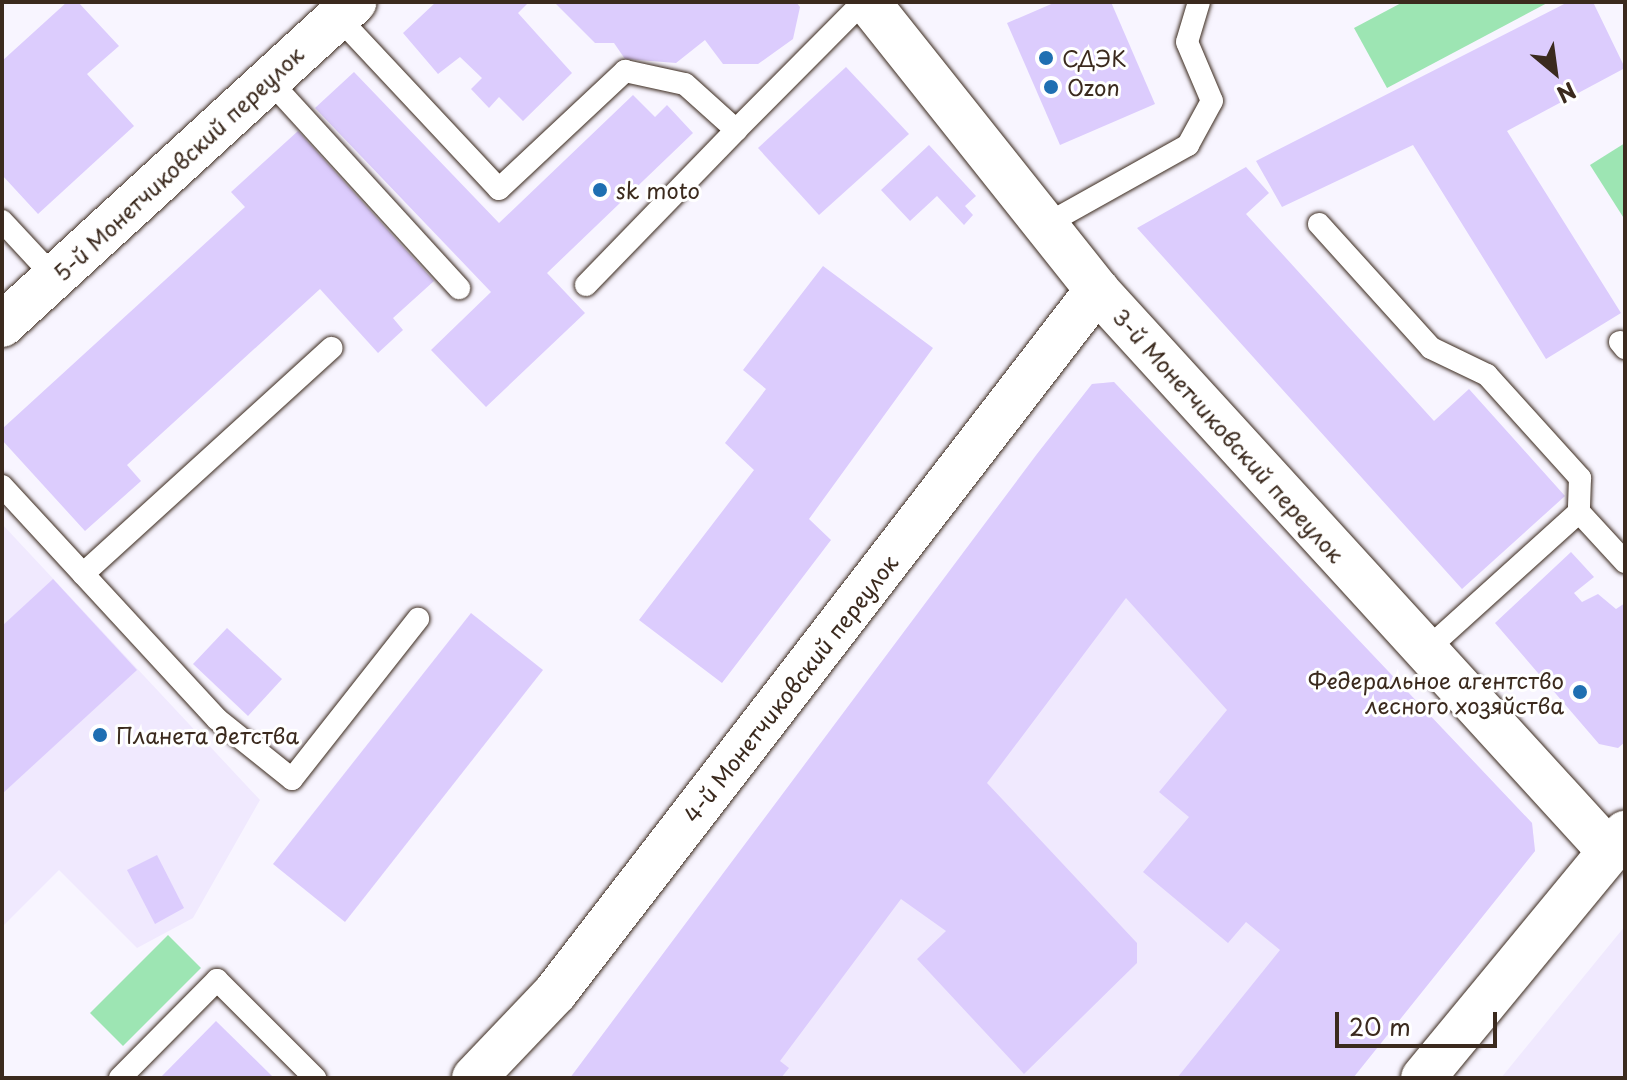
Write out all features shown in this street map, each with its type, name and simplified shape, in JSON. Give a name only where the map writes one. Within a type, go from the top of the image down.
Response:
[{"type":"street","name":"3-й Монетчиковский переулок","points":[[865,2],[1097,290],[1425,651],[1617,842]]},
{"type":"street","name":"5-й Монетчиковский переулок","points":[[2,325],[350,6]]},
{"type":"street","name":"4-й Монетчиковский переулок","points":[[474,1078],[555,993],[1097,290]]},
{"type":"street","points":[[1423,1078],[1617,842]]},
{"type":"lane","points":[[586,285],[865,2]]},
{"type":"lane","points":[[1045,225],[1188,145],[1212,101],[1187,42],[1199,2]]},
{"type":"lane","points":[[350,6],[499,189],[625,71],[685,84],[736,130]]},
{"type":"lane","points":[[269,80],[459,288]]},
{"type":"lane","points":[[2,221],[54,277]]},
{"type":"lane","points":[[1319,224],[1431,348],[1487,375],[1580,478],[1579,512],[1625,562]]},
{"type":"lane","points":[[83,574],[331,348]]},
{"type":"lane","points":[[2,486],[217,719],[292,779],[418,619]]},
{"type":"lane","points":[[1425,651],[1579,512]]},
{"type":"lane","points":[[120,1078],[217,980],[315,1078]]},
{"type":"shaded area","points":[[1114,382],[1532,823],[1535,851],[1353,1078],[570,1078],[1037,454],[1092,384]]},
{"type":"shaded area","name":"Планета детства","points":[[2,524],[260,800],[193,918],[137,948],[59,870],[2,927]]},
{"type":"shaded area","points":[[1625,926],[1625,1078],[1501,1078]]},
{"type":"green space","points":[[1403,2],[1549,2],[1387,88],[1354,28]]},
{"type":"green space","points":[[1625,143],[1625,220],[1590,165]]},
{"type":"green space","points":[[168,935],[201,968],[123,1046],[90,1013]]},
{"type":"building","points":[[67,2],[78,2],[119,46],[87,74],[134,126],[38,214],[2,175],[2,61]]},
{"type":"building","points":[[436,2],[529,2],[518,13],[572,73],[523,121],[499,97],[489,108],[471,89],[482,78],[460,57],[438,74],[403,33]]},
{"type":"building","points":[[554,2],[796,2],[800,7],[793,39],[758,64],[723,64],[705,40],[676,63],[625,59],[614,43],[595,43]]},
{"type":"building","points":[[1056,2],[1111,2],[1155,104],[1060,145],[1007,23]]},
{"type":"building","points":[[1568,2],[1593,2],[1625,68],[1507,131],[1621,313],[1546,359],[1413,145],[1282,207],[1256,161]]},
{"type":"building","points":[[846,67],[909,134],[819,215],[758,148]]},
{"type":"building","points":[[354,72],[499,223],[633,95],[655,117],[667,105],[693,133],[547,273],[585,313],[486,407],[431,350],[491,292],[315,108]]},
{"type":"building","points":[[298,131],[434,281],[393,318],[403,330],[378,353],[320,289],[127,465],[141,481],[85,531],[2,440],[2,429],[245,207],[231,192]]},
{"type":"building","points":[[929,145],[976,196],[965,206],[973,215],[964,225],[937,196],[910,221],[881,190]]},
{"type":"building","points":[[1246,167],[1269,193],[1246,214],[1434,421],[1469,389],[1565,496],[1462,589],[1137,228]]},
{"type":"building","points":[[823,266],[933,348],[809,519],[831,540],[722,683],[639,620],[754,470],[725,443],[766,389],[743,370]]},
{"type":"building","points":[[1114,382],[1532,823],[1535,851],[1353,1078],[1177,1078],[1280,950],[1246,922],[1228,943],[1143,872],[1189,817],[1159,792],[1227,710],[1126,598],[987,783],[1137,943],[1137,963],[1024,1074],[917,959],[946,931],[901,899],[780,1061],[789,1068],[781,1078],[570,1078],[1037,454],[1092,384]]},
{"type":"building","points":[[1571,552],[1594,577],[1574,593],[1582,602],[1598,594],[1616,609],[1625,603],[1625,742],[1618,748],[1599,744],[1495,623]]},
{"type":"building","points":[[53,579],[137,670],[2,794],[2,626]]},
{"type":"building","points":[[471,613],[543,670],[345,922],[273,864]]},
{"type":"building","points":[[227,628],[282,679],[248,716],[193,664]]},
{"type":"building","points":[[157,855],[184,908],[155,924],[127,870]]},
{"type":"building","points":[[216,1021],[274,1078],[160,1078]]},
{"type":"place","name":"СДЭК","points":[[1046,58]]},
{"type":"place","name":"Ozon","points":[[1051,87]]},
{"type":"place","name":"sk moto","points":[[600,190]]},
{"type":"place","name":"Федеральное агентство лесного хозяйства","points":[[1580,692]]},
{"type":"place","name":"Планета детства","points":[[100,735]]}]
